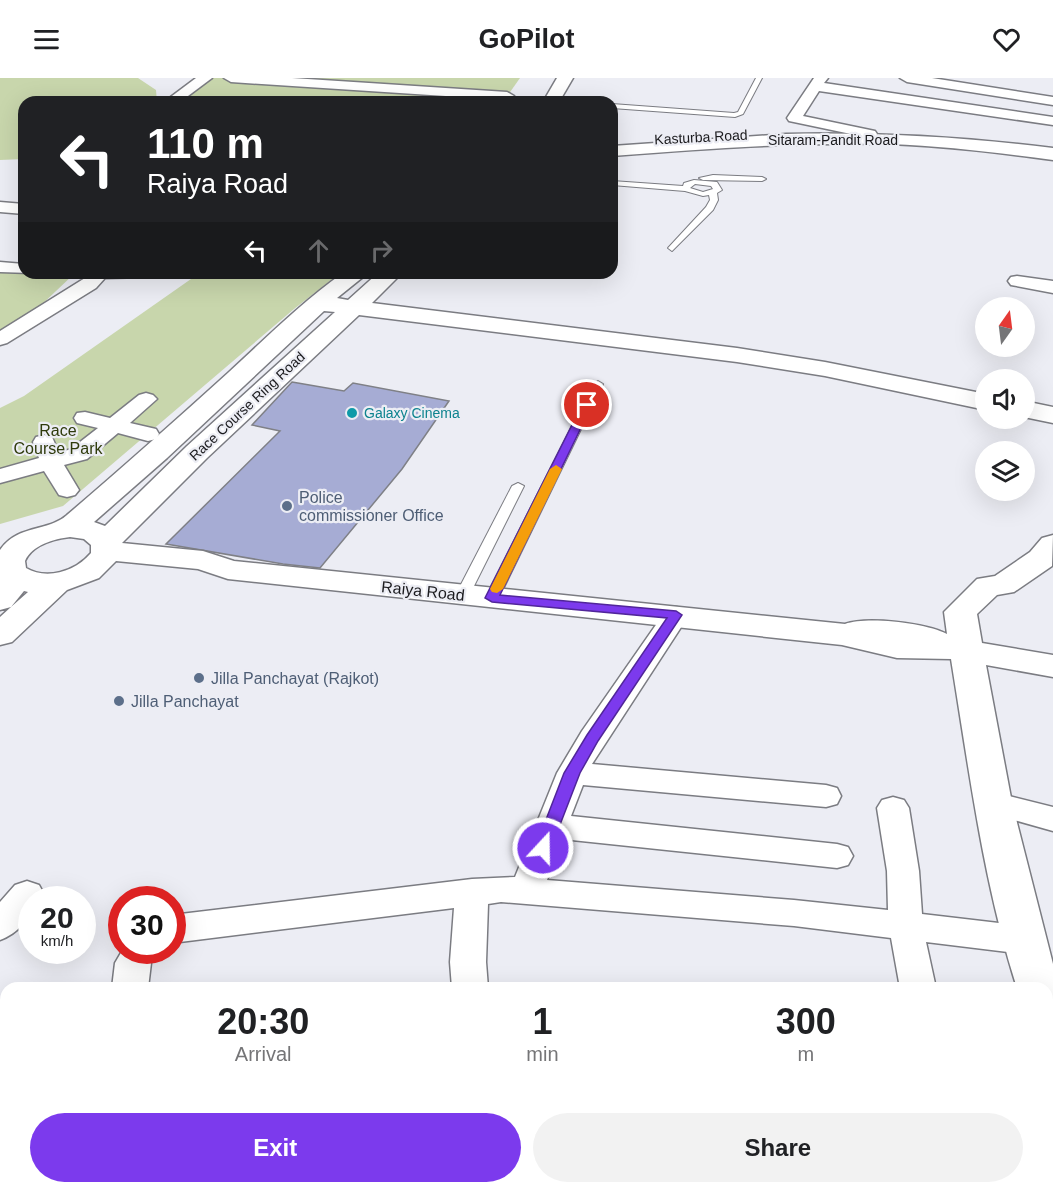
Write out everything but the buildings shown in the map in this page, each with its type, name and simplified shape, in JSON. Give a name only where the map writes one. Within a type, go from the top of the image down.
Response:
[{"type":"main road","points":[[554,96],[565,78]]},
{"type":"main road","name":"Kasturba Road","points":[[618,143],[870,134],[948,139],[1005,148]]},
{"type":"main road","name":"Sitaram-Pandit Road","points":[[618,150],[777,137],[900,140],[1053,154]]},
{"type":"main road","name":"Race Course Ring Road","points":[[70,528],[157,452],[318,303],[349,279]]},
{"type":"main road","name":"Race Course Ring Road","points":[[103,553],[197,452],[384,279]]},
{"type":"main road","points":[[318,303],[748,357],[825,369],[975,400]]},
{"type":"main road","points":[[1035,411],[1053,415]]},
{"type":"main road","points":[[70,528],[93,531],[103,553],[84,574],[57,582],[36,582],[7,577],[13,550],[29,538],[49,531],[70,528]]},
{"type":"main road","name":"Raiya Road","points":[[103,553],[192,574],[228,570],[477,597],[676,615],[848,635],[861,630],[958,641],[1053,666]]},
{"type":"main road","points":[[1037,982],[1024,940],[958,641],[1002,593],[1003,585],[1049,555]]},
{"type":"main road","points":[[0,635],[57,582]]},
{"type":"street","points":[[180,96],[205,78]]},
{"type":"street","points":[[231,78],[293,80],[508,95]]},
{"type":"street","points":[[409,96],[423,78]]},
{"type":"street","points":[[907,78],[1053,101]]},
{"type":"street","points":[[994,78],[1053,87]]},
{"type":"street","points":[[275,96],[293,80]]},
{"type":"street","points":[[777,137],[794,118],[818,82],[1053,121]]},
{"type":"street","points":[[794,118],[870,134]]},
{"type":"street","points":[[0,207],[18,208]]},
{"type":"street","points":[[0,267],[18,268]]},
{"type":"street","points":[[0,339],[90,284],[91,279]]},
{"type":"street","points":[[1017,281],[1053,287]]},
{"type":"street","points":[[0,476],[48,452],[79,454],[146,399]]},
{"type":"street","points":[[85,417],[148,434]]},
{"type":"street","points":[[48,452],[67,490]]},
{"type":"street","points":[[526,890],[572,773],[592,738],[676,615]]},
{"type":"street","points":[[572,773],[825,796]]},
{"type":"street","points":[[993,803],[1053,819]]},
{"type":"street","points":[[893,808],[903,870],[906,927],[917,982]]},
{"type":"street","points":[[551,826],[837,856]]},
{"type":"street","points":[[186,927],[501,889],[794,913],[1024,940]]},
{"type":"street","points":[[470,982],[468,962],[472,892]]},
{"type":"street","points":[[0,926],[18,905]]},
{"type":"street","points":[[131,982],[133,964]]},
{"type":"lane","points":[[618,106],[735,115],[741,113],[759,78]]},
{"type":"lane","points":[[699,182],[706,177],[762,179]]},
{"type":"lane","points":[[618,183],[686,189],[697,193],[713,193],[718,190],[717,186],[699,182],[690,183],[686,189]]},
{"type":"lane","points":[[672,248],[710,208],[714,200],[713,193]]},
{"type":"lane","points":[[477,597],[598,384]]},
{"type":"lane","points":[[477,597],[518,486]]},
{"type":"green space","points":[[0,78],[138,78],[156,90],[156,96],[18,96],[18,159],[0,160]]},
{"type":"green space","points":[[196,78],[520,78],[507,96],[176,96]]},
{"type":"green space","points":[[0,264],[18,266],[18,279],[69,279],[17,328],[0,339]]},
{"type":"green space","name":"Race Course Park","points":[[191,279],[332,279],[63,506],[0,524],[0,408],[24,396]]},
{"type":"slow traffic","points":[[497,589],[556,469]]},
{"type":"place","name":"Galaxy Cinema","points":[[352,413]]},
{"type":"place","name":"Police commissioner Office","points":[[287,506]]},
{"type":"place","name":"Jilla Panchayat (Rajkot)","points":[[199,678]]},
{"type":"place","name":"Jilla Panchayat","points":[[119,701]]},
{"type":"route","points":[[543,848],[572,773],[640,665],[676,615],[492,598],[587,405]]}]
